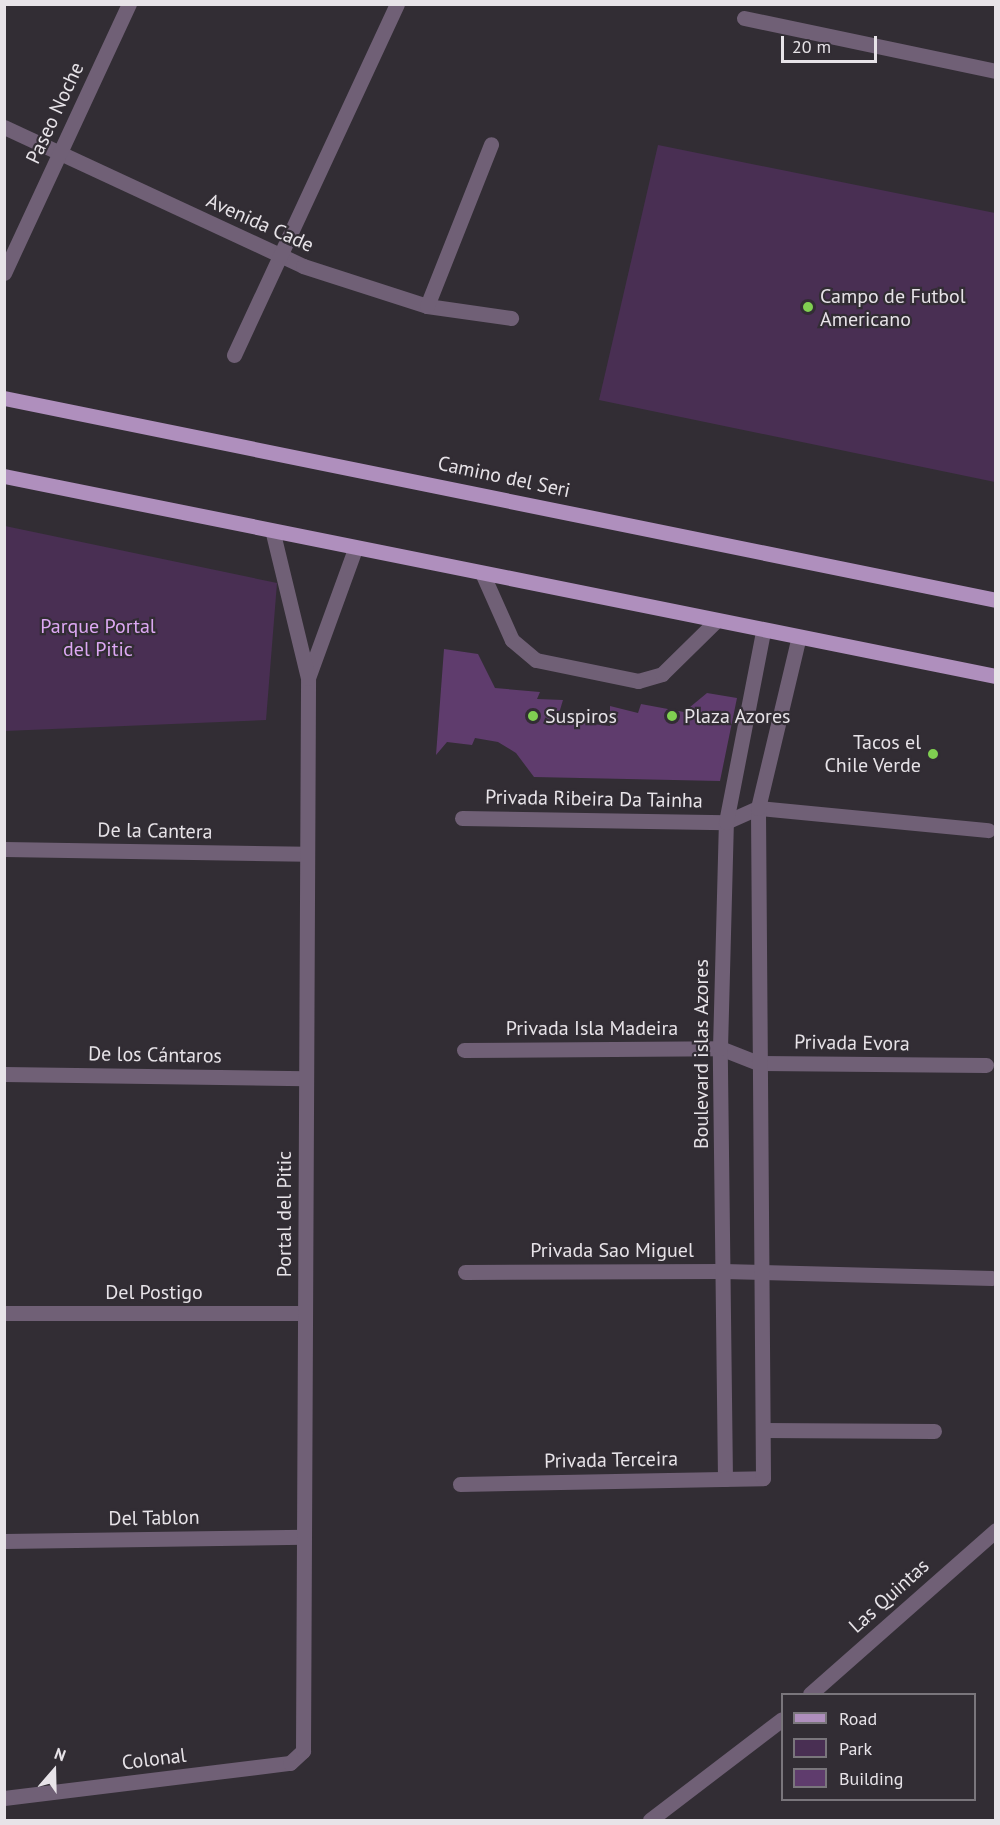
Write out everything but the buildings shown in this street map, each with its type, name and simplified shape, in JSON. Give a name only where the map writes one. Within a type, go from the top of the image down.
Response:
[{"type":"main road","name":"Camino del Seri","points":[[4,398],[996,600]]},
{"type":"main road","points":[[4,476],[273,533],[716,621],[798,640],[996,676]]},
{"type":"street","name":"Paseo Noche","points":[[4,273],[58,152],[129,4]]},
{"type":"street","points":[[234,355],[277,255],[397,4]]},
{"type":"street","points":[[744,18],[996,71]]},
{"type":"street","name":"Avenida Cade","points":[[4,127],[277,255],[427,306],[512,318]]},
{"type":"street","points":[[427,306],[491,144]]},
{"type":"street","name":"Portal del Pitic","points":[[273,533],[308,678],[303,1751]]},
{"type":"street","name":"Portal del Pitic","points":[[308,678],[355,549]]},
{"type":"street","points":[[483,574],[512,640],[536,660],[627,678],[662,674],[716,621]]},
{"type":"street","name":"Boulevard islas Azores","points":[[725,1479],[720,1048],[726,822],[764,632]]},
{"type":"street","points":[[798,640],[758,808],[760,1273],[764,1430],[933,1431]]},
{"type":"street","points":[[726,822],[758,808],[988,830]]},
{"type":"street","name":"Privada Ribeira Da Tainha","points":[[462,818],[726,822]]},
{"type":"street","name":"De la Cantera","points":[[4,849],[306,854]]},
{"type":"street","name":"Privada Evora","points":[[720,1048],[758,1063],[986,1065]]},
{"type":"street","name":"Privada Isla Madeira","points":[[464,1050],[720,1048]]},
{"type":"street","name":"De los Cántaros","points":[[4,1074],[305,1078]]},
{"type":"street","name":"Privada Sao Miguel","points":[[465,1272],[723,1271],[992,1278]]},
{"type":"street","name":"Del Postigo","points":[[4,1313],[304,1313]]},
{"type":"street","name":"Privada Terceira","points":[[460,1484],[763,1479],[764,1430]]},
{"type":"street","name":"Las Quintas","points":[[812,1693],[996,1530]]},
{"type":"street","name":"Del Tablon","points":[[4,1542],[304,1538]]},
{"type":"street","points":[[650,1821],[781,1721]]},
{"type":"street","name":"Colonal","points":[[4,1798],[290,1763],[303,1751]]},
{"type":"green space","name":"Campo de Futbol Americano","points":[[658,145],[995,213],[995,482],[599,400]]},
{"type":"green space","name":"Parque Portal del Pitic","points":[[5,526],[277,583],[266,720],[5,731]]},
{"type":"place","name":"Campo de Futbol Americano","points":[[808,307]]},
{"type":"place","name":"Suspiros","points":[[533,716]]},
{"type":"place","name":"Plaza Azores","points":[[672,716]]},
{"type":"place","name":"Tacos el Chile Verde","points":[[933,754]]}]
